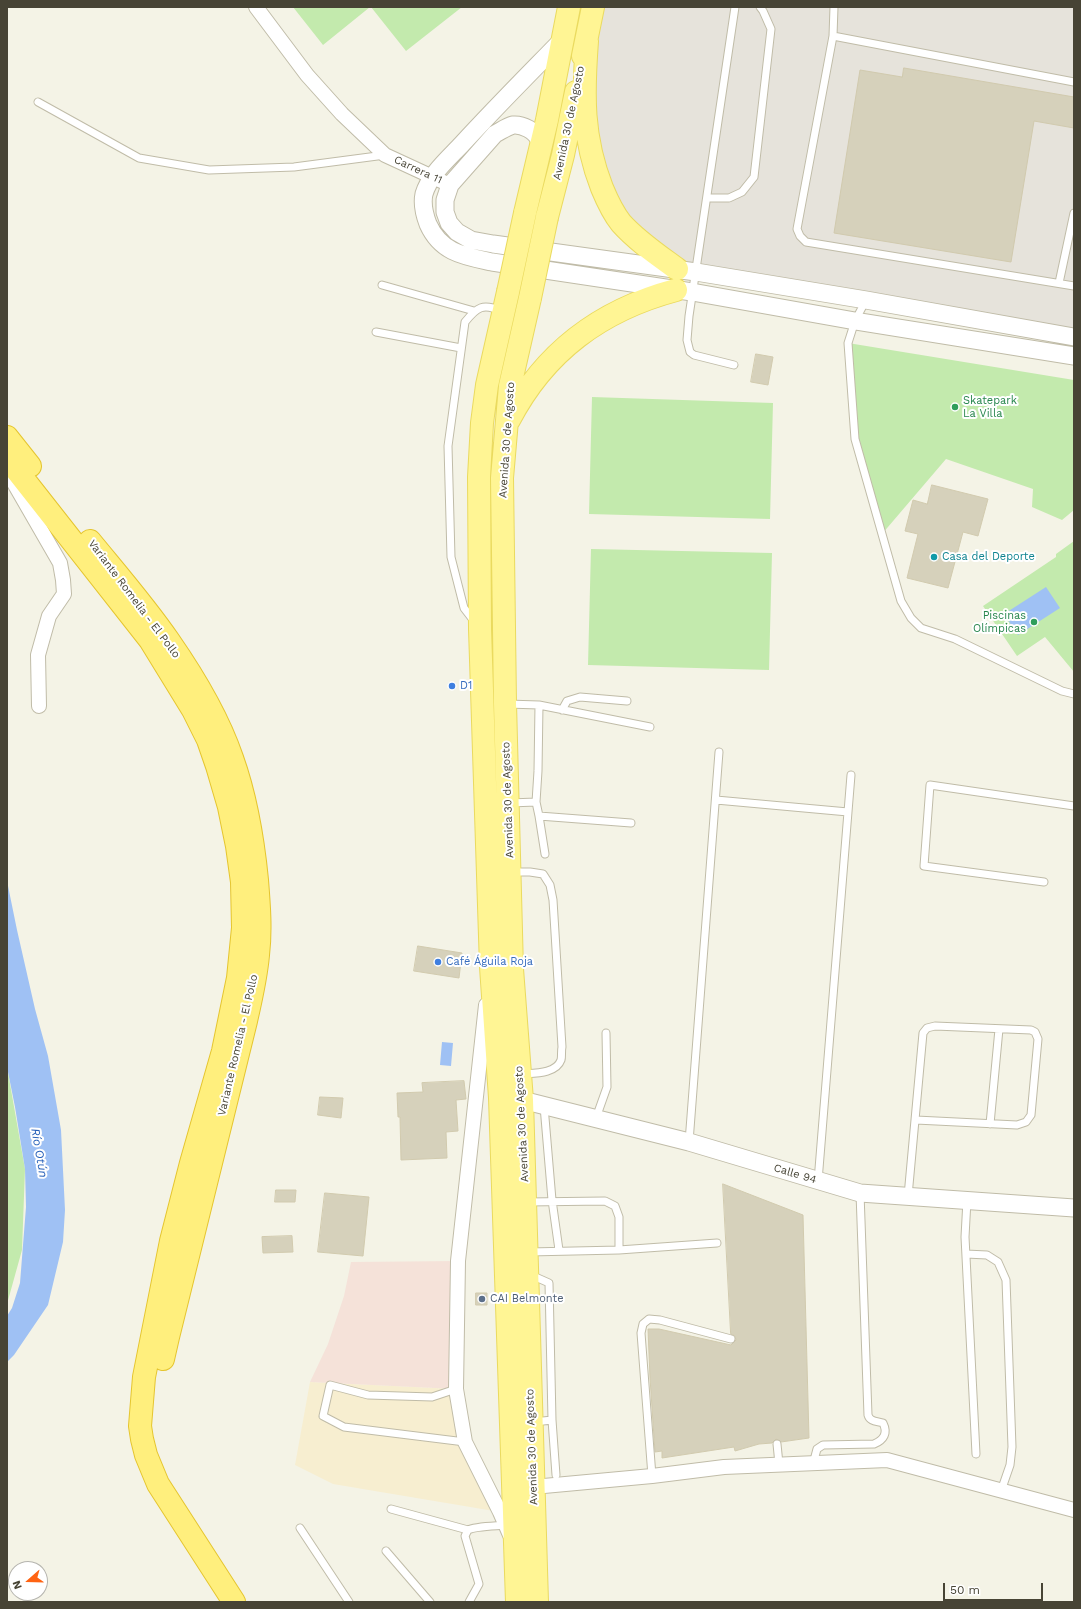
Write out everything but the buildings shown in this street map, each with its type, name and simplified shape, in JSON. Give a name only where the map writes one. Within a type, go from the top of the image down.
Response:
[{"type":"highway","name":"Variante Romelia - El Pollo","points":[[7,437],[169,641],[201,694],[232,757],[242,789],[250,825],[255,859],[260,922],[254,984],[168,1337],[153,1413],[153,1448],[171,1502]]},
{"type":"highway","name":"Variante Romelia - El Pollo","points":[[7,458],[150,640],[172,674],[208,740],[229,807],[237,846],[242,882],[243,928],[238,978],[223,1051],[191,1163],[171,1241],[144,1377],[140,1414],[142,1439],[146,1455],[158,1484],[234,1602]]},
{"type":"main road","name":"Avenida 30 de Agosto","points":[[517,1602],[500,1098],[491,967],[480,629],[479,477],[482,423],[487,385],[540,150],[563,39],[568,7]]},
{"type":"main road","name":"Avenida 30 de Agosto","points":[[537,1602],[533,1487],[542,1421],[527,1263],[522,1100],[512,969],[505,703],[502,478],[510,386],[547,217],[563,155],[593,7]]},
{"type":"main road","points":[[506,426],[526,391],[552,359],[567,345],[594,324],[618,310],[685,281],[637,239],[620,221],[606,198],[595,170],[586,136],[584,79],[586,41]]},
{"type":"street","name":"Carrera 11","points":[[256,7],[307,75],[342,114],[385,155],[431,178],[450,185]]},
{"type":"street","points":[[563,39],[482,122],[431,178],[424,195],[425,216],[432,233],[446,247],[463,256],[866,300],[1074,337]]},
{"type":"street","points":[[540,150],[539,140],[533,132],[524,126],[514,125],[504,128],[496,134],[450,185],[445,200],[445,212],[450,223],[457,232],[471,240],[685,281],[856,321],[1074,356]]},
{"type":"street","points":[[7,471],[60,563],[63,580],[64,594],[49,616],[38,655],[39,706]]},
{"type":"street","points":[[491,967],[458,1261],[456,1389],[465,1442],[506,1525],[515,1549]]},
{"type":"street","name":"Calle 94","points":[[522,1100],[689,1142],[860,1193],[1074,1208]]},
{"type":"street","points":[[533,1487],[652,1476],[724,1467],[887,1460],[1074,1510]]},
{"type":"lane","points":[[734,365],[694,355],[690,352],[687,340],[689,316],[685,281],[706,198],[735,7]]},
{"type":"lane","points":[[706,198],[729,198],[742,192],[754,177],[771,29],[760,7]]},
{"type":"lane","points":[[834,7],[833,36],[797,229],[803,239],[806,242],[1060,282],[1074,286]]},
{"type":"lane","points":[[833,36],[1074,82]]},
{"type":"lane","points":[[38,102],[139,158],[209,170],[294,167],[385,155]]},
{"type":"lane","points":[[1060,282],[1074,213]]},
{"type":"lane","points":[[382,285],[474,311]]},
{"type":"lane","points":[[866,300],[848,343],[855,439],[900,601],[911,618],[921,628],[955,639],[1062,691],[1074,694]]},
{"type":"lane","points":[[480,629],[464,608],[451,557],[448,446],[465,322],[474,311],[482,307],[505,302]]},
{"type":"lane","points":[[376,332],[461,348]]},
{"type":"lane","points":[[562,710],[567,702],[580,698],[627,701]]},
{"type":"lane","points":[[505,703],[539,705],[650,727]]},
{"type":"lane","points":[[539,705],[536,802],[540,816],[545,854]]},
{"type":"lane","points":[[689,1142],[719,752]]},
{"type":"lane","points":[[818,1181],[851,775]]},
{"type":"lane","points":[[1044,882],[924,866],[930,785],[1074,806]]},
{"type":"lane","points":[[716,800],[848,812]]},
{"type":"lane","points":[[508,803],[536,802]]},
{"type":"lane","points":[[540,816],[631,823]]},
{"type":"lane","points":[[510,872],[530,872],[543,874],[550,884],[553,900],[562,1047],[561,1061],[554,1068],[542,1073],[520,1075]]},
{"type":"lane","points":[[908,1196],[923,1033],[927,1028],[935,1026],[1031,1030],[1035,1032],[1038,1039],[1031,1115],[1026,1122],[1017,1125],[916,1120]]},
{"type":"lane","points":[[990,1124],[999,1029]]},
{"type":"lane","points":[[596,1118],[607,1087],[606,1033]]},
{"type":"lane","points":[[544,1106],[552,1200],[559,1250]]},
{"type":"lane","points":[[813,1464],[817,1449],[823,1445],[874,1444],[881,1442],[885,1436],[886,1428],[883,1423],[872,1421],[868,1416],[860,1193]]},
{"type":"lane","points":[[525,1202],[552,1200],[605,1201],[615,1206],[619,1217],[619,1250]]},
{"type":"lane","points":[[967,1200],[965,1237],[976,1454]]},
{"type":"lane","points":[[527,1263],[559,1250],[619,1250],[717,1243]]},
{"type":"lane","points":[[966,1254],[987,1255],[998,1262],[1006,1280],[1012,1448],[1010,1465],[1001,1491]]},
{"type":"lane","points":[[652,1476],[641,1333],[643,1324],[650,1319],[660,1320],[731,1339]]},
{"type":"lane","points":[[456,1389],[432,1396],[368,1395],[330,1386],[323,1416],[344,1427],[465,1442]]},
{"type":"lane","points":[[542,1421],[556,1475]]},
{"type":"lane","points":[[778,1444],[779,1464]]},
{"type":"lane","points":[[391,1510],[468,1530]]},
{"type":"lane","points":[[469,1602],[478,1584],[466,1536],[468,1530],[473,1527],[485,1528],[506,1525]]},
{"type":"lane","points":[[300,1528],[349,1602]]},
{"type":"lane","points":[[386,1551],[430,1602]]},
{"type":"shaded area","points":[[593,7],[1074,7],[1074,337],[696,272],[637,239],[595,170]]},
{"type":"shaded area","points":[[458,1261],[456,1389],[310,1382],[328,1344],[344,1296],[351,1262]]},
{"type":"shaded area","points":[[310,1382],[456,1389],[465,1442],[500,1512],[333,1484],[295,1465]]},
{"type":"green space","points":[[293,7],[370,7],[323,45]]},
{"type":"green space","points":[[371,7],[462,7],[406,51]]},
{"type":"green space","name":"Skatepark La Villa","points":[[848,343],[1074,380],[1074,510],[1062,520],[1032,507],[1033,489],[946,459],[882,534],[855,439]]},
{"type":"green space","points":[[592,397],[773,403],[770,519],[589,514]]},
{"type":"green space","name":"Piscinas Olímpicas","points":[[1074,541],[1074,672],[1045,637],[1017,656],[983,606],[1056,557],[1056,554]]},
{"type":"green space","points":[[591,549],[772,553],[769,670],[588,665]]},
{"type":"green space","points":[[7,1067],[25,1169],[22,1250],[7,1304]]},
{"type":"water","points":[[1046,587],[1060,608],[1018,635],[1004,614]]},
{"type":"water","name":"Río Otún","points":[[7,881],[35,1009],[48,1056],[61,1130],[65,1210],[63,1242],[48,1305],[14,1355],[7,1362],[7,1316],[12,1308],[20,1283],[26,1207],[25,1169],[7,1067]]},
{"type":"water","points":[[442,1042],[453,1043],[451,1066],[440,1065]]},
{"type":"place","name":"Skatepark La Villa","points":[[955,407]]},
{"type":"place","name":"Casa del Deporte","points":[[934,557]]},
{"type":"place","name":"Piscinas Olímpicas","points":[[1034,622]]},
{"type":"place","name":"D1","points":[[452,686]]},
{"type":"place","name":"Café Águila Roja","points":[[438,962]]},
{"type":"place","name":"CAI Belmonte","points":[[482,1299]]}]
